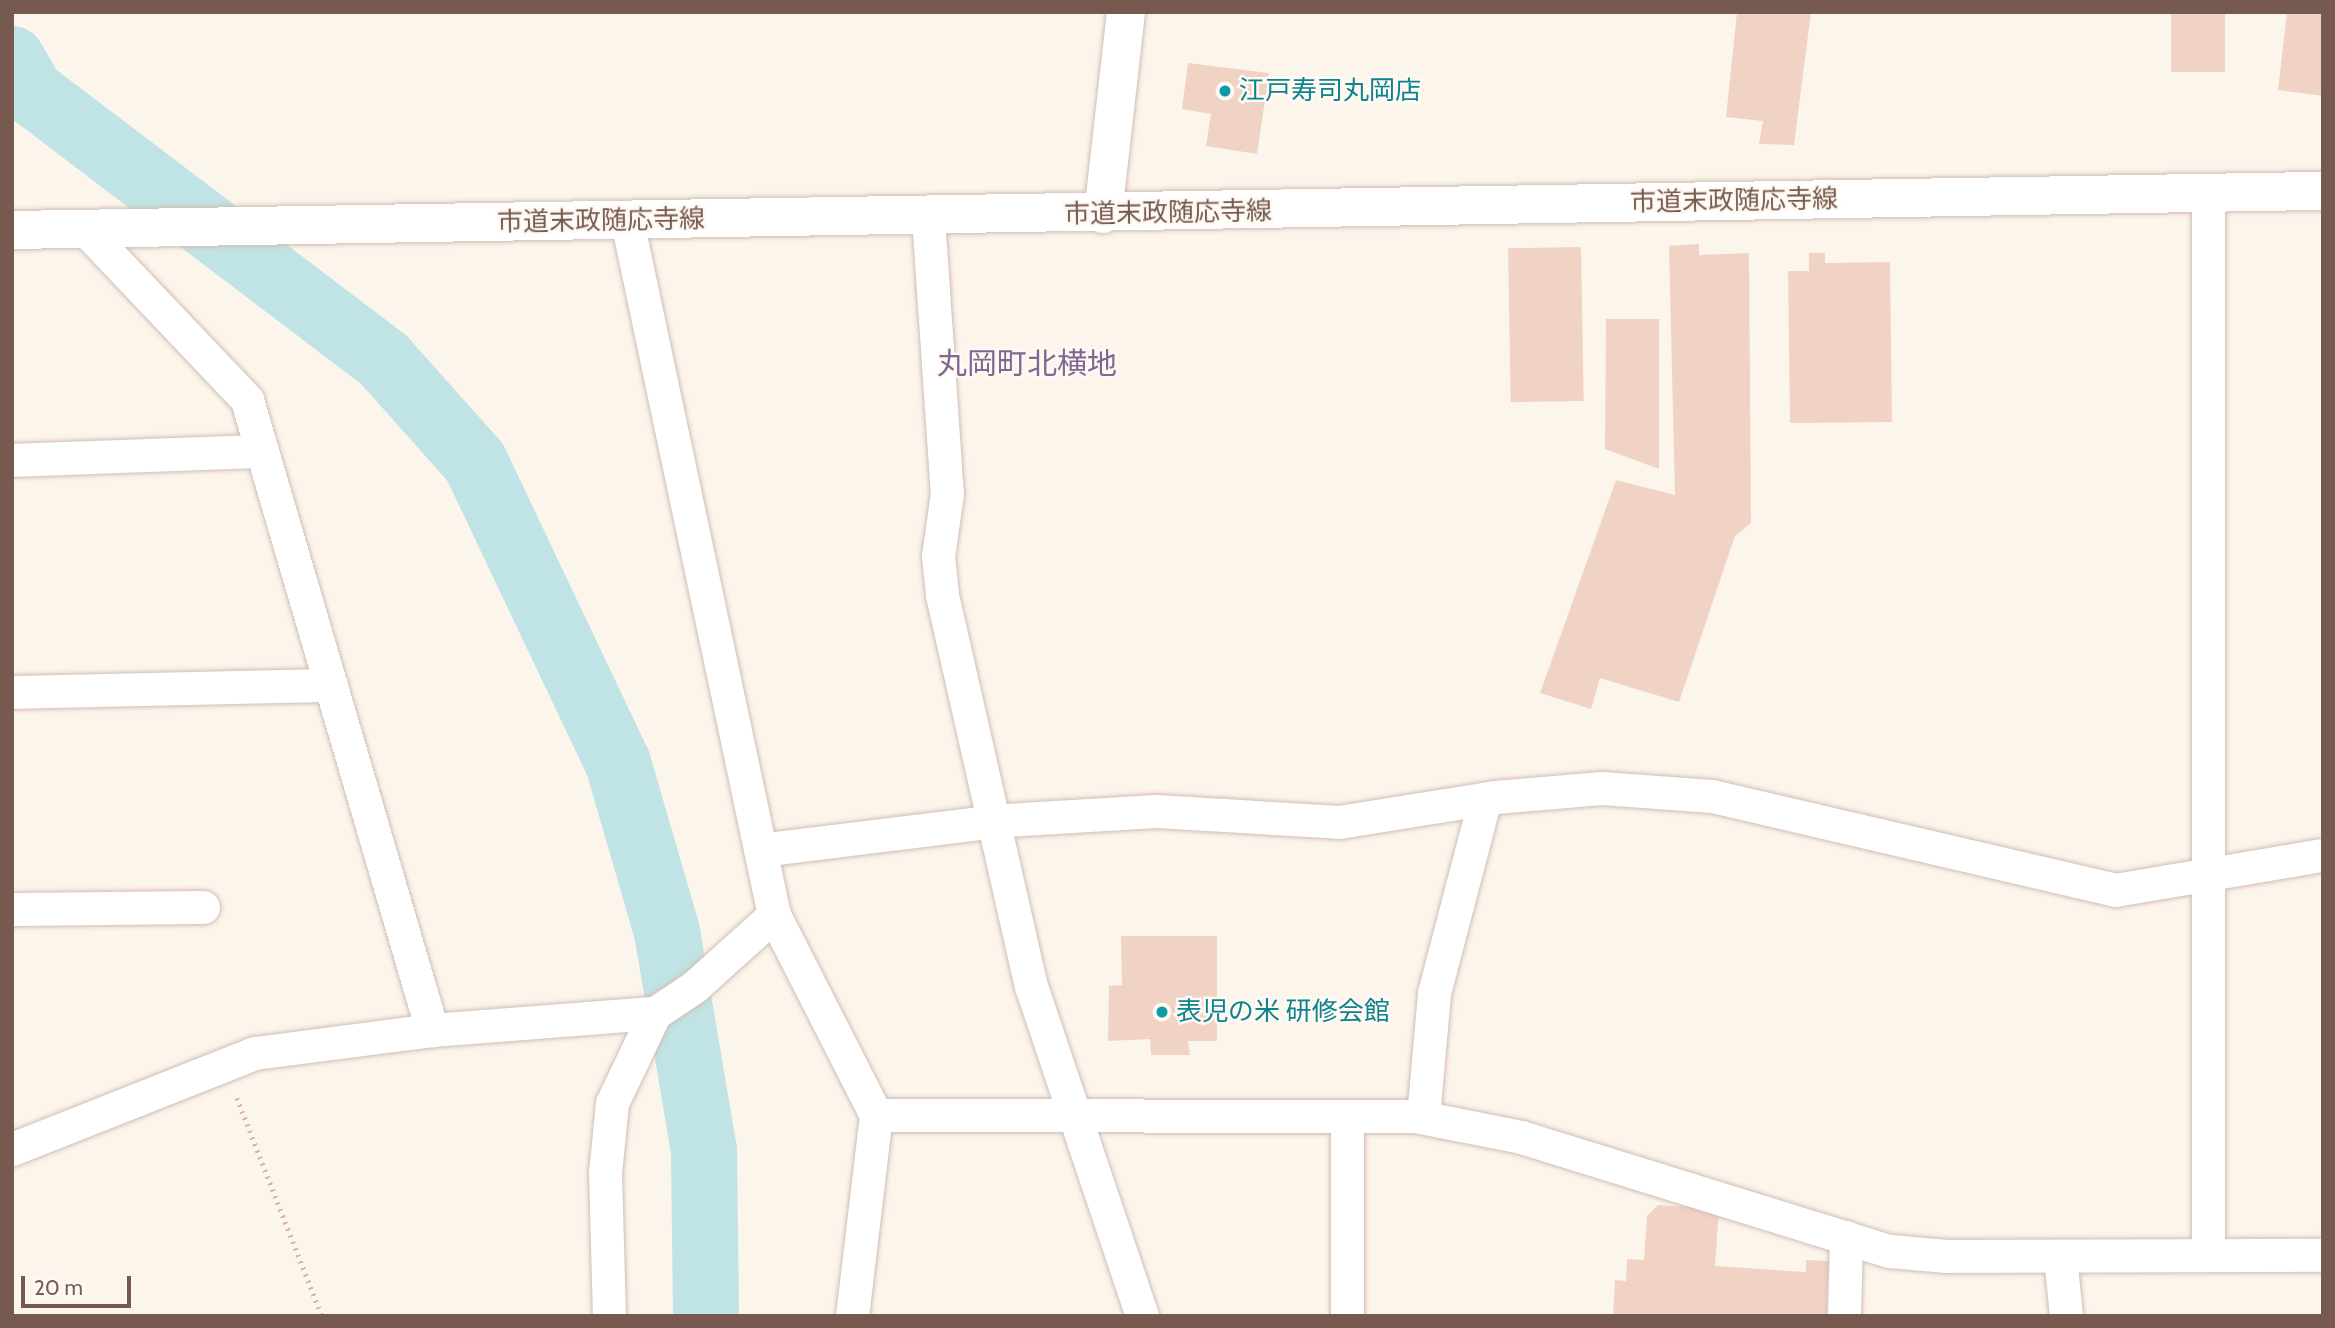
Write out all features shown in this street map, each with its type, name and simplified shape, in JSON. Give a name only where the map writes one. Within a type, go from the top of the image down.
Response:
[{"type":"street","points":[[1103,214],[1126,12]]},
{"type":"street","points":[[2208,191],[2208,1255]]},
{"type":"street","name":"市道末政随応寺線","points":[[12,230],[928,217],[2208,191],[2323,191]]},
{"type":"street","points":[[928,217],[947,493],[938,556],[942,595],[997,822],[1031,986],[1078,1115],[1142,1316]]},
{"type":"street","points":[[627,221],[774,915],[876,1115],[852,1316]]},
{"type":"street","points":[[85,229],[247,400],[432,1030]]},
{"type":"street","points":[[12,460],[262,451]]},
{"type":"street","points":[[12,692],[331,685]]},
{"type":"street","points":[[760,850],[997,822],[1156,811],[1339,822],[1485,799],[1602,788],[1712,796],[2115,890],[2323,855]]},
{"type":"street","points":[[1423,1117],[1434,993],[1485,799]]},
{"type":"street","points":[[12,909],[203,908]]},
{"type":"street","points":[[609,1316],[605,1173],[612,1103],[655,1013],[694,986],[774,915]]},
{"type":"street","points":[[12,1149],[255,1053],[432,1030],[655,1013]]},
{"type":"street","points":[[876,1115],[1423,1117],[1521,1137],[1846,1237],[1913,1253],[2060,1256],[2323,1255]]},
{"type":"street","points":[[1347,1115],[1347,1316]]},
{"type":"street","points":[[1844,1316],[1846,1237]]},
{"type":"street","points":[[2060,1256],[2066,1316]]},
{"type":"path","points":[[224,1065],[322,1316]]},
{"type":"building","points":[[1737,12],[1811,12],[1794,145],[1759,144],[1763,121],[1726,117]]},
{"type":"building","points":[[2171,12],[2225,12],[2225,72],[2171,72]]},
{"type":"building","points":[[2287,12],[2323,12],[2323,96],[2278,90]]},
{"type":"building","name":"江戸寿司丸岡店","points":[[1188,63],[1269,73],[1257,154],[1206,146],[1211,114],[1182,109]]},
{"type":"building","points":[[1699,244],[1699,255],[1749,253],[1751,523],[1735,536],[1679,702],[1600,678],[1591,709],[1540,693],[1616,480],[1675,495],[1669,246]]},
{"type":"building","points":[[1581,247],[1584,401],[1511,402],[1508,248]]},
{"type":"building","points":[[1809,253],[1825,253],[1825,263],[1890,262],[1892,422],[1790,423],[1788,271],[1809,271]]},
{"type":"building","points":[[1606,319],[1659,319],[1659,469],[1605,449]]},
{"type":"building","name":"表児の米 研修会館","points":[[1121,936],[1217,936],[1217,1041],[1188,1041],[1190,1055],[1151,1055],[1150,1039],[1108,1041],[1109,986],[1122,985]]},
{"type":"building","points":[[1658,1205],[1719,1209],[1715,1266],[1806,1272],[1806,1260],[1829,1261],[1826,1316],[1613,1316],[1615,1280],[1626,1281],[1627,1259],[1644,1260],[1647,1216]]},
{"type":"waterway","points":[[12,59],[31,92],[384,360],[475,462],[618,763],[667,932],[704,1151],[706,1316]]},
{"type":"place","name":"江戸寿司丸岡店","points":[[1225,91]]},
{"type":"place","name":"表児の米 研修会館","points":[[1162,1012]]},
{"type":"district","name":"丸岡町北横地","points":[[1027,364]]}]
